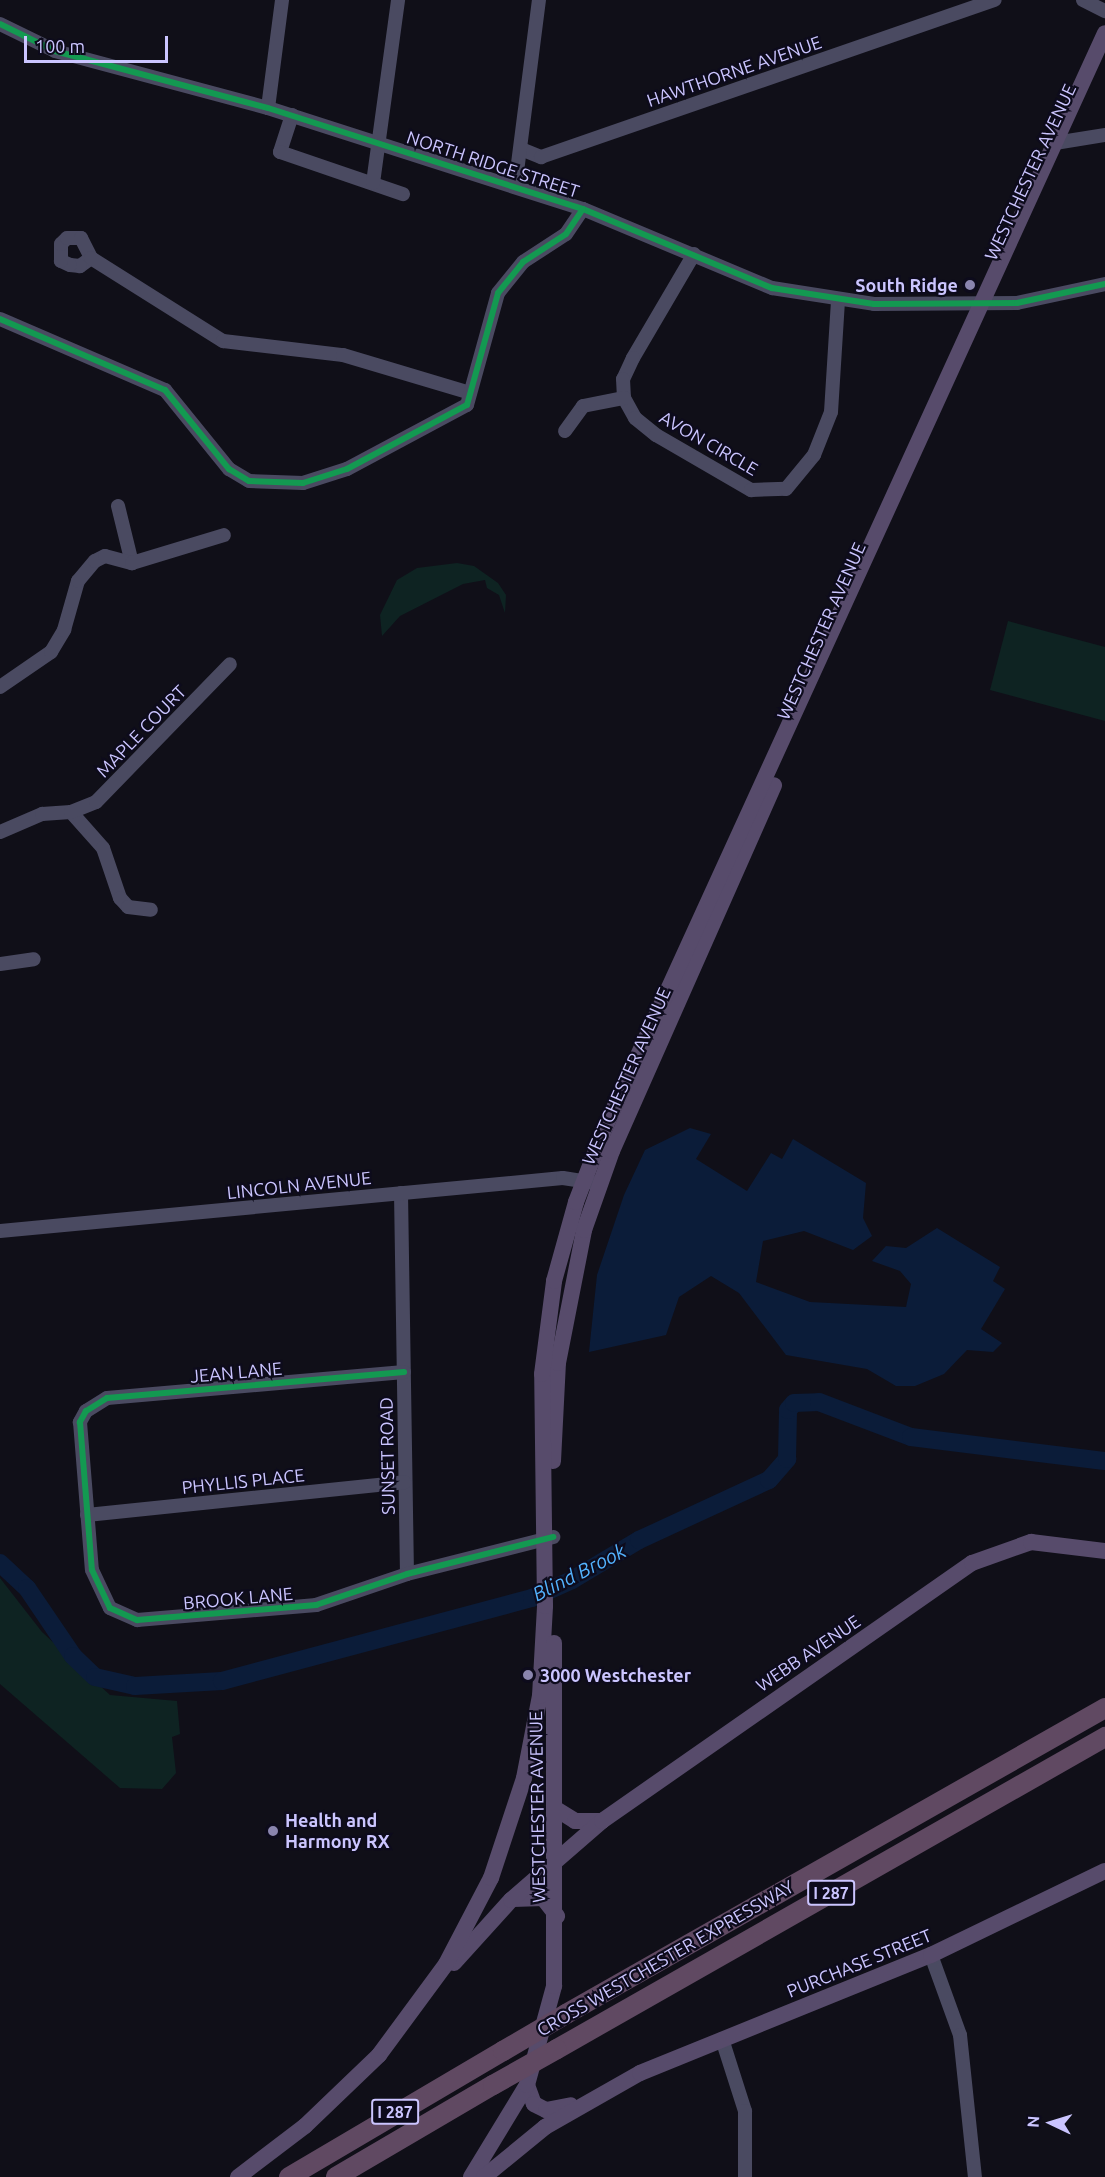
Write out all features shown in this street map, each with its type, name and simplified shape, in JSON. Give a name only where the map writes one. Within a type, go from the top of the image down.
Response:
[{"type":"highway","name":"CROSS WESTCHESTER EXPRESSWAY","points":[[289,2177],[503,2050],[1105,1708]]},
{"type":"highway","name":"CROSS WESTCHESTER EXPRESSWAY","points":[[336,2177],[493,2085],[1105,1737]]},
{"type":"main road","name":"WESTCHESTER AVENUE","points":[[471,2177],[527,2085],[550,2007],[558,1920],[548,1609],[545,1340],[557,1270],[583,1181],[1060,142],[1105,33]]},
{"type":"main road","name":"WESTCHESTER AVENUE","points":[[1060,142],[1105,55]]},
{"type":"main road","name":"WESTCHESTER AVENUE","points":[[548,1538],[558,1363],[575,1263],[600,1185],[986,304]]},
{"type":"main road","points":[[1074,1545],[1105,1537]]},
{"type":"main road","name":"WEBB AVENUE","points":[[425,1994],[511,1900],[602,1821],[972,1563],[1023,1544],[1074,1545],[1105,1551]]},
{"type":"main road","name":"WESTCHESTER AVENUE","points":[[425,1994],[471,1919],[514,1813],[537,1713],[548,1609]]},
{"type":"main road","points":[[555,1809],[575,1821],[602,1821]]},
{"type":"main road","name":"PURCHASE STREET","points":[[623,2081],[932,1955],[1105,1871]]},
{"type":"main road","points":[[511,1900],[525,1894],[543,1898],[558,1920]]},
{"type":"main road","points":[[238,2177],[335,2099],[425,1994]]},
{"type":"main road","points":[[527,2085],[534,2104],[553,2110],[623,2081]]},
{"type":"main road","points":[[484,2177],[545,2127],[623,2081]]},
{"type":"street","points":[[268,108],[282,0]]},
{"type":"street","points":[[373,183],[398,0]]},
{"type":"street","points":[[515,187],[540,0]]},
{"type":"street","name":"HAWTHORNE AVENUE","points":[[521,149],[541,157],[996,0]]},
{"type":"street","points":[[1083,0],[1105,11]]},
{"type":"street","name":"NORTH RIDGE STREET","points":[[0,24],[55,51],[292,115],[583,209],[772,288],[838,301],[986,304],[1068,296],[1105,285]]},
{"type":"street","points":[[292,115],[280,152],[403,194]]},
{"type":"street","points":[[1060,142],[1105,135]]},
{"type":"street","points":[[0,319],[165,390],[213,451],[249,481],[288,484],[325,479],[467,405],[467,392],[476,380],[498,293],[523,262],[566,234],[583,209]]},
{"type":"street","points":[[565,431],[583,406],[624,398],[623,379],[633,358],[694,254]]},
{"type":"street","points":[[91,258],[223,341],[343,355],[467,392]]},
{"type":"street","name":"AVON CIRCLE","points":[[624,398],[635,418],[656,435],[738,483],[761,492],[786,489],[804,472],[831,412],[838,301]]},
{"type":"street","points":[[118,506],[132,563]]},
{"type":"street","points":[[0,687],[38,663],[59,641],[84,570],[105,556],[132,563],[224,535]]},
{"type":"street","name":"MAPLE COURT","points":[[72,812],[96,802],[121,781],[230,664]]},
{"type":"street","points":[[0,832],[42,814],[72,812],[103,848],[120,898],[128,907],[151,910]]},
{"type":"street","points":[[0,964],[34,959]]},
{"type":"street","name":"LINCOLN AVENUE","points":[[0,1231],[563,1178],[600,1185]]},
{"type":"street","name":"SUNSET ROAD","points":[[401,1193],[407,1574]]},
{"type":"street","name":"JEAN LANE","points":[[80,1422],[86,1411],[107,1398],[404,1372]]},
{"type":"street","name":"BROOK LANE","points":[[80,1422],[87,1515],[100,1592],[110,1608],[127,1619],[316,1605],[407,1574],[548,1538]]},
{"type":"street","name":"PHYLLIS PLACE","points":[[87,1515],[404,1482]]},
{"type":"street","points":[[932,1955],[960,2035],[975,2177]]},
{"type":"street","points":[[722,2039],[745,2111],[745,2177]]},
{"type":"green space","points":[[457,563],[474,566],[498,583],[506,595],[505,613],[499,595],[487,588],[485,580],[463,584],[400,616],[382,636],[380,615],[397,580],[417,568]]},
{"type":"green space","points":[[1008,621],[1105,647],[1105,721],[990,690]]},
{"type":"green space","points":[[0,1578],[42,1632],[110,1695],[177,1701],[180,1734],[172,1737],[176,1773],[162,1789],[120,1788],[0,1684]]},
{"type":"water","points":[[690,1128],[711,1134],[696,1159],[747,1191],[771,1153],[782,1159],[793,1139],[866,1183],[863,1218],[872,1236],[853,1250],[804,1231],[763,1241],[756,1282],[810,1302],[906,1307],[911,1284],[900,1271],[872,1261],[886,1246],[906,1248],[937,1228],[1000,1267],[993,1281],[1005,1289],[981,1329],[1002,1343],[993,1352],[967,1350],[944,1374],[915,1386],[896,1386],[867,1369],[786,1355],[739,1293],[711,1276],[679,1297],[666,1335],[589,1352],[597,1275],[624,1195],[645,1150]]},
{"type":"waterway","name":"Blind Brook","points":[[0,1563],[27,1588],[73,1656],[95,1677],[135,1686],[222,1681],[532,1598],[572,1580],[639,1540],[769,1480],[787,1459],[788,1410],[794,1403],[819,1402],[911,1437],[1105,1461]]},
{"type":"cycle path","points":[[0,24],[55,51],[268,108],[583,209],[772,288],[874,304],[1017,303],[1105,284]]},
{"type":"cycle path","points":[[0,319],[165,390],[229,469],[249,481],[303,483],[347,469],[467,405],[498,293],[523,262],[566,234],[583,209]]},
{"type":"cycle path","points":[[404,1372],[107,1398],[86,1411],[80,1422],[92,1570],[110,1608],[137,1620],[316,1605],[407,1574],[553,1537]]},
{"type":"place","name":"South Ridge","points":[[970,285]]},
{"type":"place","name":"3000 Westchester","points":[[528,1675]]},
{"type":"place","name":"Health and Harmony RX","points":[[273,1831]]}]
